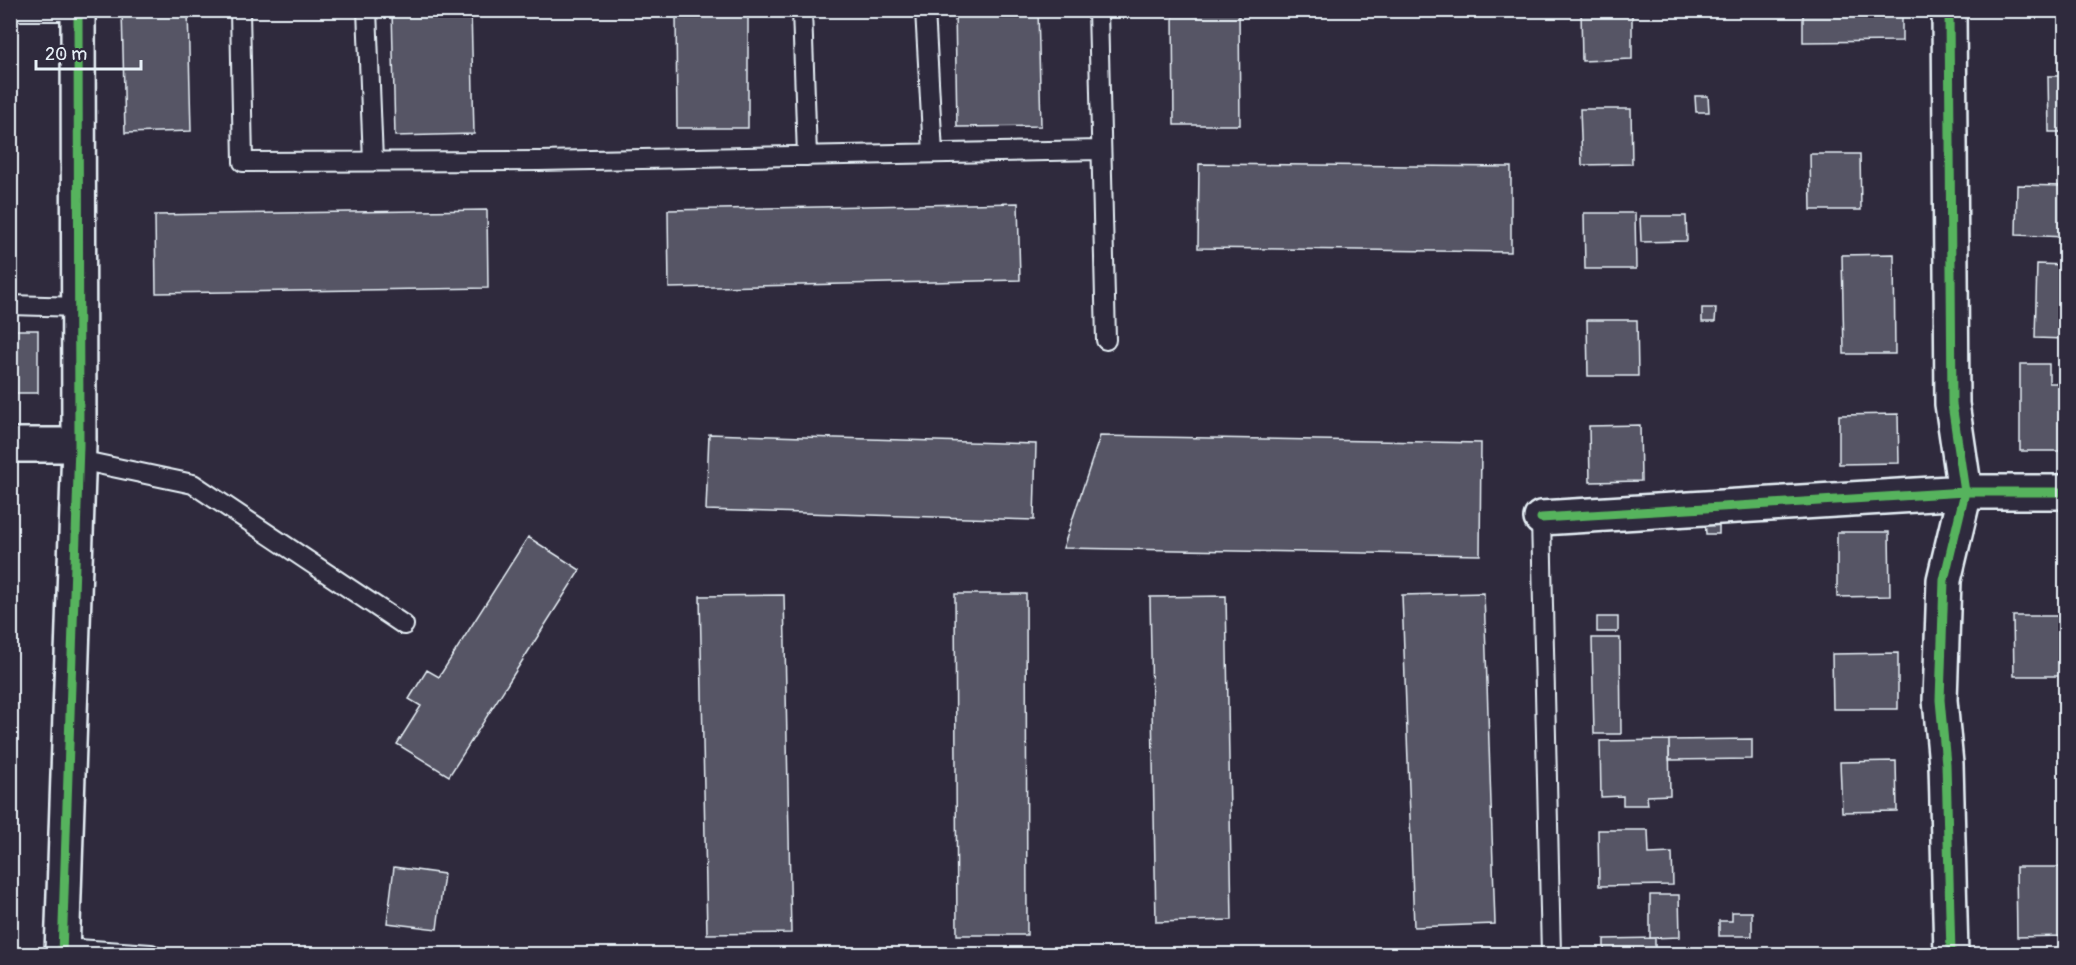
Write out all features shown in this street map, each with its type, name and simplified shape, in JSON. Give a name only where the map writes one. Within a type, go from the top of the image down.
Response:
[{"type":"street","points":[[63,951],[79,452],[78,10]]},
{"type":"street","points":[[1949,10],[1952,404],[1965,492],[1944,580],[1940,700],[1946,764],[1951,954]]},
{"type":"street","points":[[10,445],[79,452]]},
{"type":"street","points":[[1541,518],[1965,492],[2066,492]]},
{"type":"lane","points":[[10,11],[78,10]]},
{"type":"lane","points":[[240,10],[243,162],[807,156],[1101,150]]},
{"type":"lane","points":[[368,10],[373,162]]},
{"type":"lane","points":[[802,10],[807,156]]},
{"type":"lane","points":[[925,10],[933,153]]},
{"type":"lane","points":[[1098,10],[1106,340]]},
{"type":"lane","points":[[10,305],[79,307]]},
{"type":"lane","points":[[79,452],[193,484],[404,625]]},
{"type":"lane","points":[[1541,518],[1551,954]]},
{"type":"lane","points":[[63,951],[151,954]]},
{"type":"building","points":[[122,10],[188,10],[191,131],[125,133]]},
{"type":"building","points":[[392,10],[471,10],[474,134],[395,136]]},
{"type":"building","points":[[676,10],[748,10],[748,128],[677,128]]},
{"type":"building","points":[[955,10],[1038,10],[1041,126],[957,127]]},
{"type":"building","points":[[1173,10],[1239,10],[1240,125],[1174,125]]},
{"type":"building","points":[[1581,10],[1632,10],[1632,59],[1582,61]]},
{"type":"building","points":[[1902,10],[1902,41],[1803,42],[1803,11]]},
{"type":"building","points":[[2048,76],[2066,76],[2066,132],[2049,132]]},
{"type":"building","points":[[1695,96],[1708,96],[1709,112],[1696,112]]},
{"type":"building","points":[[1580,109],[1631,109],[1632,164],[1582,165]]},
{"type":"building","points":[[1810,154],[1860,154],[1861,210],[1811,210]]},
{"type":"building","points":[[1199,164],[1511,167],[1511,252],[1198,248]]},
{"type":"building","points":[[2017,185],[2066,186],[2066,237],[2016,235]]},
{"type":"building","points":[[1018,203],[1020,280],[669,288],[668,210]]},
{"type":"building","points":[[487,210],[488,288],[156,293],[155,215]]},
{"type":"building","points":[[1584,213],[1635,213],[1636,269],[1585,269]]},
{"type":"building","points":[[1640,216],[1686,216],[1687,241],[1641,242]]},
{"type":"building","points":[[1894,254],[1895,354],[1844,354],[1842,255]]},
{"type":"building","points":[[2037,264],[2066,265],[2066,339],[2035,338]]},
{"type":"building","points":[[1702,308],[1716,308],[1715,322],[1702,322]]},
{"type":"building","points":[[1587,320],[1637,320],[1638,376],[1588,376]]},
{"type":"building","points":[[10,330],[38,330],[38,393],[10,393]]},
{"type":"building","points":[[2020,364],[2049,364],[2049,383],[2066,383],[2066,451],[2020,451]]},
{"type":"building","points":[[1898,414],[1899,463],[1839,464],[1839,415]]},
{"type":"building","points":[[1640,425],[1641,481],[1590,482],[1589,426]]},
{"type":"building","points":[[709,434],[1036,444],[1034,520],[706,510]]},
{"type":"building","points":[[1100,436],[1481,443],[1480,555],[1063,548]]},
{"type":"building","points":[[1705,518],[1719,518],[1719,534],[1706,534]]},
{"type":"building","points":[[1837,532],[1889,532],[1890,596],[1837,597]]},
{"type":"building","points":[[528,537],[580,570],[449,776],[397,744],[421,706],[409,699],[427,670],[439,677]]},
{"type":"building","points":[[1484,593],[1495,924],[1414,927],[1402,595]]},
{"type":"building","points":[[955,594],[1026,594],[1027,935],[957,935]]},
{"type":"building","points":[[784,595],[791,933],[707,934],[700,596]]},
{"type":"building","points":[[1226,596],[1232,920],[1156,922],[1150,597]]},
{"type":"building","points":[[2013,616],[2066,616],[2066,676],[2014,676]]},
{"type":"building","points":[[1597,617],[1618,617],[1618,632],[1597,632]]},
{"type":"building","points":[[1592,638],[1620,638],[1621,734],[1594,734]]},
{"type":"building","points":[[1898,653],[1898,709],[1833,709],[1832,654]]},
{"type":"building","points":[[1752,739],[1752,759],[1669,760],[1669,740]]},
{"type":"building","points":[[1669,740],[1670,795],[1647,796],[1648,805],[1623,805],[1623,796],[1601,797],[1600,741]]},
{"type":"building","points":[[1896,761],[1897,811],[1842,812],[1840,762]]},
{"type":"building","points":[[1598,830],[1648,830],[1649,854],[1672,853],[1673,885],[1599,886]]},
{"type":"building","points":[[394,867],[444,874],[437,929],[387,923]]},
{"type":"building","points":[[2016,867],[2066,867],[2066,936],[2017,937]]},
{"type":"building","points":[[1650,895],[1679,895],[1680,937],[1650,938]]},
{"type":"building","points":[[1732,912],[1752,912],[1752,936],[1719,936],[1719,921],[1732,921]]},
{"type":"building","points":[[1655,938],[1655,954],[1604,954],[1604,939]]},
{"type":"cycle path","points":[[62,954],[79,445],[78,10]]},
{"type":"cycle path","points":[[1541,518],[1965,492],[1952,404],[1949,10]]},
{"type":"cycle path","points":[[1951,954],[1946,764],[1940,700],[1944,580],[1965,492],[2066,492]]}]
